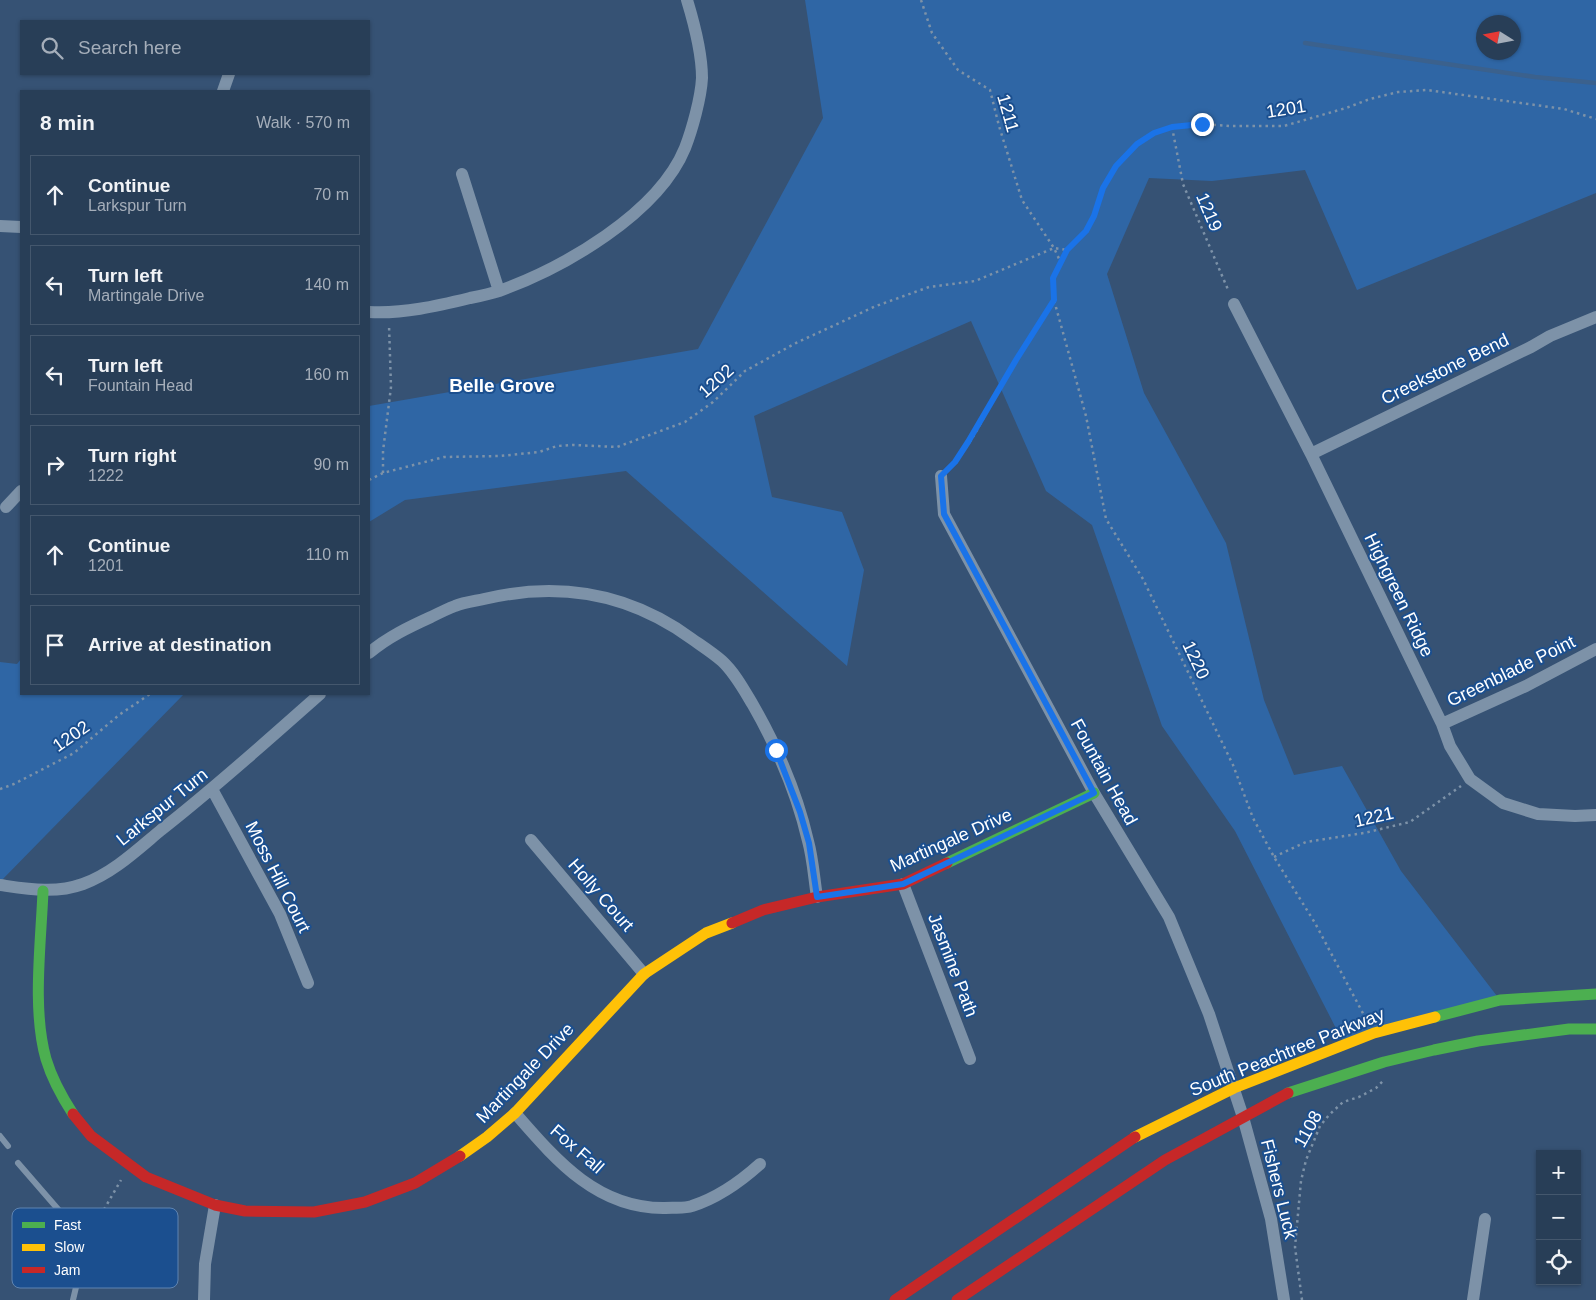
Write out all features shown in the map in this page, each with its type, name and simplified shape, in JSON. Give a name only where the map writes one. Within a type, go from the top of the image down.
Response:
[{"type":"main road","name":"Martingale Drive","points":[[43,891],[38,1000],[46,1059],[61,1096],[77,1121],[91,1136],[146,1177],[215,1205],[246,1211],[314,1212],[365,1202],[415,1183],[453,1161],[487,1137],[514,1113],[644,974],[706,933],[763,910],[817,897],[903,884],[1094,793]]},
{"type":"main road","name":"South Peachtree Parkway","points":[[895,1300],[1138,1135],[1234,1088],[1374,1033],[1500,1000],[1596,994]]},
{"type":"main road","points":[[957,1300],[1165,1160],[1292,1091],[1384,1062],[1478,1041],[1569,1030],[1596,1029]]},
{"type":"street","points":[[370,312],[389,313],[445,304],[498,291],[548,270],[588,248],[640,208],[672,173],[685,149],[697,106],[702,79],[696,31],[687,0]]},
{"type":"street","points":[[223,90],[229,75]]},
{"type":"street","points":[[462,174],[498,291]]},
{"type":"street","points":[[0,226],[20,227]]},
{"type":"street","name":"Highgreen Ridge","points":[[1234,304],[1310,454],[1442,724],[1450,746],[1470,779],[1503,803],[1538,814],[1596,815]]},
{"type":"street","name":"Creekstone Bend","points":[[1310,454],[1550,336],[1596,317]]},
{"type":"street","name":"Fountain Head","points":[[941,476],[944,514],[1094,793],[1169,917],[1209,1014],[1234,1088]]},
{"type":"street","points":[[6,507],[20,492]]},
{"type":"street","points":[[370,651],[398,632],[455,606],[505,594],[539,590],[575,592],[643,609],[682,631],[723,662],[737,679],[760,717],[776,750],[800,812],[809,843],[817,897]]},
{"type":"street","name":"Greenblade Point","points":[[1442,724],[1526,686],[1596,649]]},
{"type":"street","name":"Larkspur Turn","points":[[0,885],[43,891],[55,890],[82,885],[104,875],[212,789],[319,695]]},
{"type":"street","name":"Moss Hill Court","points":[[212,789],[280,914],[308,983]]},
{"type":"street","name":"Holly Court","points":[[530,840],[644,974]]},
{"type":"street","name":"Jasmine Path","points":[[903,884],[970,1059]]},
{"type":"street","name":"Fishers Luck","points":[[1234,1088],[1271,1219],[1284,1300]]},
{"type":"street","name":"Fox Fall","points":[[514,1113],[544,1146],[579,1178],[613,1199],[635,1205],[659,1208],[690,1207],[721,1193],[743,1179],[760,1164]]},
{"type":"street","points":[[204,1300],[205,1264],[215,1205]]},
{"type":"street","points":[[1473,1300],[1485,1219]]},
{"type":"lane","points":[[0,1136],[8,1146]]},
{"type":"lane","points":[[18,1163],[56,1208]]},
{"type":"path","name":"1211","points":[[921,0],[932,33],[958,70],[990,90],[998,126],[1022,200],[1054,248],[1061,263]]},
{"type":"path","name":"1201","points":[[1053,278],[1067,250],[1086,231],[1094,216],[1103,188],[1116,166],[1137,144],[1154,133],[1172,127],[1202,124],[1284,126],[1370,99],[1398,92],[1427,90],[1564,109],[1596,119]]},
{"type":"path","name":"1219","points":[[1172,127],[1183,184],[1234,304]]},
{"type":"path","points":[[1054,248],[1067,250]]},
{"type":"path","name":"1202","points":[[370,480],[383,473],[444,457],[500,456],[539,452],[557,446],[574,445],[617,447],[685,422],[713,402],[745,371],[796,343],[876,306],[929,288],[975,281],[1054,248]]},
{"type":"path","name":"1220","points":[[1053,278],[1054,300],[1086,416],[1106,519],[1143,579],[1233,765],[1253,818],[1274,857],[1315,923],[1374,1033]]},
{"type":"path","points":[[941,476],[955,462],[968,442],[1054,300]]},
{"type":"path","points":[[383,473],[382,451],[391,387],[389,313]]},
{"type":"path","name":"1202","points":[[0,789],[14,784],[74,753],[120,715],[149,695]]},
{"type":"path","name":"1221","points":[[1274,857],[1306,842],[1364,833],[1410,822],[1470,779]]},
{"type":"path","name":"1108","points":[[1302,1300],[1295,1247],[1301,1181],[1306,1160],[1320,1126],[1329,1115],[1343,1102],[1359,1097],[1376,1088],[1388,1076],[1384,1062]]},
{"type":"path","points":[[106,1208],[129,1166]]},
{"type":"shaded area","points":[[805,0],[1596,0],[1596,193],[1357,290],[1305,170],[1212,181],[1149,178],[1107,274],[1144,393],[1226,543],[1264,700],[1294,775],[1342,766],[1401,871],[1500,1000],[1344,1044],[1235,831],[1162,726],[1092,525],[1046,491],[971,321],[754,416],[772,497],[842,512],[864,570],[847,666],[626,471],[405,500],[370,521],[370,406],[698,349],[823,118]]},
{"type":"shaded area","points":[[20,660],[20,695],[183,695],[0,882],[0,662],[17,664]]},
{"type":"waterway","points":[[1305,43],[1535,77],[1596,83]]},
{"type":"traffic: fast","points":[[947,863],[1094,793]]},
{"type":"traffic: fast","points":[[43,891],[38,976],[39,1019],[46,1059],[51,1074],[73,1114]]},
{"type":"traffic: fast","points":[[1435,1017],[1500,1000],[1596,994]]},
{"type":"traffic: fast","points":[[1288,1093],[1384,1062],[1434,1050],[1478,1041],[1569,1029],[1596,1029]]},
{"type":"traffic: slow","points":[[460,1156],[487,1137],[515,1113],[644,974],[706,933],[732,923]]},
{"type":"traffic: slow","points":[[1135,1137],[1234,1088],[1374,1033],[1435,1017]]},
{"type":"traffic: jam","points":[[732,923],[763,910],[817,897],[903,884],[947,863]]},
{"type":"traffic: jam","points":[[957,1300],[1165,1160],[1288,1093]]},
{"type":"traffic: jam","points":[[73,1114],[91,1136],[146,1177],[215,1205],[245,1211],[314,1212],[365,1202],[415,1183],[460,1156]]},
{"type":"traffic: jam","points":[[895,1300],[1135,1137]]},
{"type":"district","name":"Belle Grove","points":[[502,385]]},
{"type":"route","points":[[776,750],[800,812],[809,843],[817,897],[903,884],[1094,793],[944,514],[941,476],[955,462],[968,442],[1054,300],[1053,278],[1067,250],[1086,231],[1094,216],[1103,188],[1116,166],[1137,144],[1154,133],[1172,127],[1202,124]]}]
